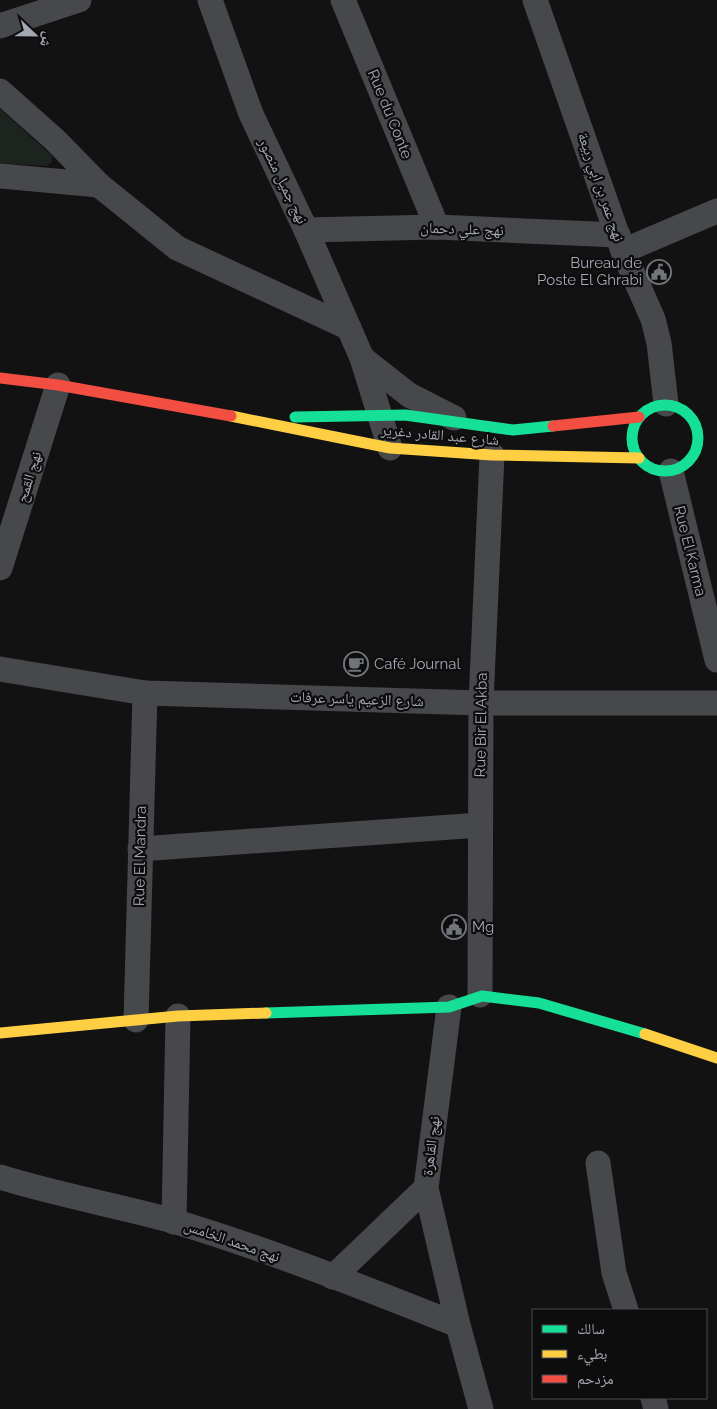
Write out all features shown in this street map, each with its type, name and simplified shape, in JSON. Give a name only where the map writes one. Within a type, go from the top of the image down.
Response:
[{"type":"main road","name":"شارع عبد القادر دغرير","points":[[0,378],[58,385],[241,418],[390,448],[492,455],[639,458]]},
{"type":"main road","points":[[675,408],[694,421],[698,434],[697,448],[680,466]]},
{"type":"main road","points":[[703,418],[675,408],[647,410],[639,417],[633,430],[633,445],[639,458],[648,466],[659,470],[680,466],[708,457]]},
{"type":"main road","name":"شارع عبد القادر دغرير","points":[[241,418],[405,415],[513,430],[639,417]]},
{"type":"main road","points":[[0,1033],[178,1016],[449,1007],[480,995],[524,1001],[570,1011],[717,1058]]},
{"type":"street","points":[[0,26],[79,0]]},
{"type":"street","name":"نهج جميل منصور","points":[[210,0],[251,114],[306,230],[362,358],[390,448]]},
{"type":"street","name":"Rue du Conte","points":[[344,0],[437,227]]},
{"type":"street","name":"نهج عمر بن ابي ربيعة","points":[[535,0],[621,243],[652,319],[675,408]]},
{"type":"street","points":[[0,91],[55,140],[99,185],[177,248],[197,259],[349,328]]},
{"type":"street","points":[[0,176],[99,185]]},
{"type":"street","name":"نهج علي دحمان","points":[[306,230],[437,227],[621,243],[717,211]]},
{"type":"street","points":[[362,358],[409,395],[462,422]]},
{"type":"street","name":"نهج القمح","points":[[0,568],[58,385]]},
{"type":"street","name":"Rue Bir El Akba","points":[[480,995],[481,703],[492,455]]},
{"type":"street","name":"Rue El Karma","points":[[680,466],[717,660]]},
{"type":"street","name":"شارع الزعيم ياسر عرفات","points":[[0,669],[144,693],[481,703],[717,703]]},
{"type":"street","name":"Rue El Mandra","points":[[136,1020],[144,693]]},
{"type":"street","points":[[140,849],[480,825]]},
{"type":"street","name":"نهج القاهرة","points":[[333,1277],[426,1188],[449,1007]]},
{"type":"street","points":[[174,1222],[178,1016]]},
{"type":"street","points":[[598,1163],[614,1273],[626,1309]]},
{"type":"street","name":"نهج محمد الخامس","points":[[0,1178],[40,1190],[174,1222],[333,1277],[458,1325]]},
{"type":"street","points":[[426,1188],[458,1325],[481,1409]]},
{"type":"shaded area","points":[[0,109],[52,156],[52,162],[47,166],[0,163]]},
{"type":"traffic: fast","points":[[665,405],[678,408],[688,415],[695,425],[698,438],[695,451],[688,461],[678,468],[665,471],[652,468],[642,461],[635,451],[632,438],[635,425],[642,415],[652,408],[665,405]]},
{"type":"traffic: fast","points":[[295,417],[405,415],[513,430],[553,426]]},
{"type":"traffic: fast","points":[[266,1013],[449,1007],[482,996],[539,1003],[645,1034]]},
{"type":"traffic: slow","points":[[231,416],[390,448],[492,455],[639,458]]},
{"type":"traffic: slow","points":[[0,1033],[178,1016],[266,1013]]},
{"type":"traffic: slow","points":[[645,1034],[717,1058]]},
{"type":"traffic: jam","points":[[0,378],[58,385],[231,416]]},
{"type":"traffic: jam","points":[[553,426],[639,417]]},
{"type":"place","name":"Bureau de Poste El Ghrabi","points":[[659,272]]},
{"type":"place","name":"Café Journal","points":[[356,664]]},
{"type":"place","name":"Mg","points":[[454,927]]}]
